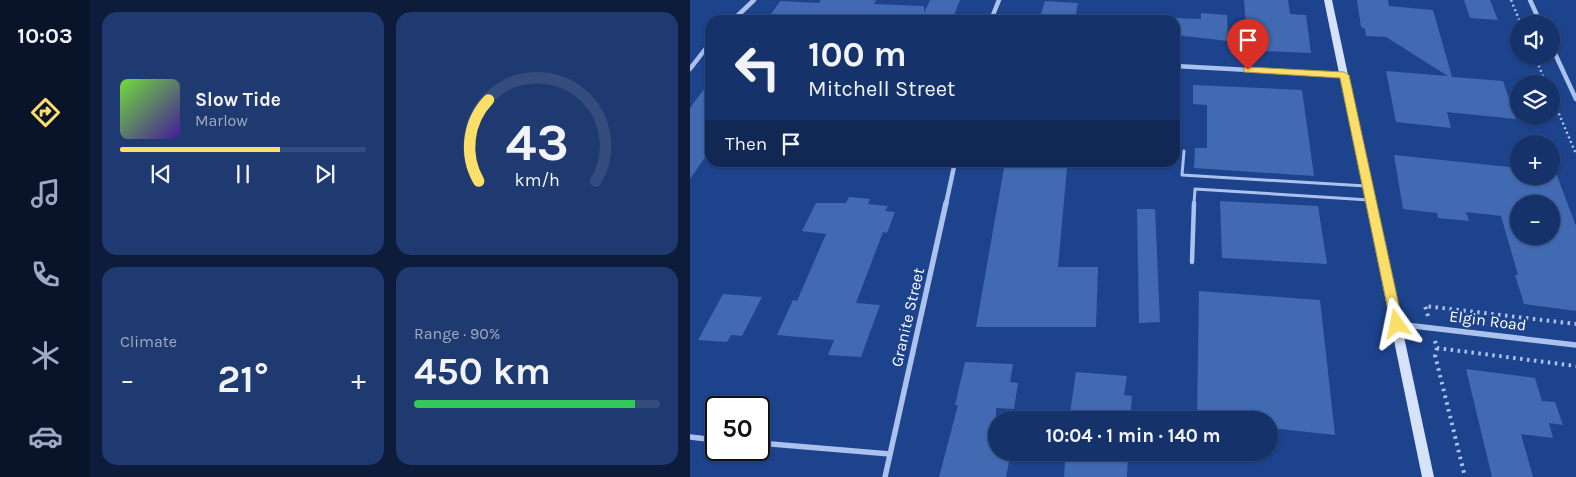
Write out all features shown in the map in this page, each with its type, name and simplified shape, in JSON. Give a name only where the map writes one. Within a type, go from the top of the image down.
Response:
[{"type":"main road","points":[[1328,0],[1428,477]]},
{"type":"street","points":[[738,15],[754,0]]},
{"type":"street","points":[[994,15],[999,0]]},
{"type":"street","points":[[1530,0],[1537,15]]},
{"type":"street","points":[[690,69],[705,50]]},
{"type":"street","points":[[1560,64],[1576,99]]},
{"type":"street","points":[[1180,66],[1344,75]]},
{"type":"street","name":"Granite Street","points":[[885,477],[954,167]]},
{"type":"street","name":"Elgin Road","points":[[1397,324],[1576,345]]},
{"type":"street","points":[[690,437],[705,439]]},
{"type":"street","points":[[770,444],[890,454]]},
{"type":"lane","points":[[1184,151],[1182,175],[1368,186]]},
{"type":"lane","points":[[1192,262],[1195,188],[1370,200]]},
{"type":"path","points":[[1511,0],[1517,15]]},
{"type":"path","points":[[1560,116],[1576,154]]},
{"type":"path","points":[[1437,348],[1435,355],[1465,477]]},
{"type":"building","points":[[821,0],[876,0],[874,4],[924,6],[924,13],[930,0],[960,0],[954,15],[770,15],[780,1],[819,3]]},
{"type":"building","points":[[1244,0],[1288,0],[1290,14],[1306,15],[1311,53],[1263,51],[1261,28],[1246,28]]},
{"type":"building","points":[[1357,0],[1388,0],[1389,6],[1433,10],[1452,77],[1503,81],[1510,101],[1510,118],[1447,112],[1451,128],[1396,122],[1386,71],[1448,76],[1386,37],[1366,36],[1365,29],[1361,27]]},
{"type":"building","points":[[1464,0],[1490,0],[1498,20],[1470,18]]},
{"type":"building","points":[[1045,1],[1078,3],[1076,15],[1041,15]]},
{"type":"building","points":[[1201,13],[1227,15],[1228,41],[1180,36],[1180,18],[1201,19]]},
{"type":"building","points":[[1193,85],[1302,90],[1314,176],[1194,168],[1195,148],[1207,148],[1207,105],[1193,104]]},
{"type":"building","points":[[705,88],[705,157],[690,179],[690,108]]},
{"type":"building","points":[[1394,155],[1510,167],[1510,185],[1560,184],[1576,226],[1576,311],[1524,304],[1515,275],[1518,275],[1501,216],[1466,212],[1469,221],[1438,218],[1437,213],[1403,209]]},
{"type":"building","points":[[1004,168],[1067,168],[1058,267],[1098,267],[1096,327],[976,327]]},
{"type":"building","points":[[849,197],[870,199],[868,204],[888,206],[885,211],[895,212],[887,233],[883,232],[856,303],[880,305],[861,357],[828,355],[834,340],[777,335],[793,300],[797,301],[826,234],[802,231],[816,203],[846,203]]},
{"type":"building","points":[[1220,201],[1318,206],[1327,264],[1222,258]]},
{"type":"building","points":[[1137,209],[1155,209],[1160,322],[1139,323]]},
{"type":"building","points":[[1199,291],[1320,300],[1335,435],[1278,429],[1278,411],[1197,411]]},
{"type":"building","points":[[723,294],[762,297],[742,336],[731,335],[727,342],[698,340]]},
{"type":"building","points":[[965,362],[1013,364],[1010,382],[1018,383],[1014,409],[996,408],[996,411],[988,411],[988,461],[1009,461],[1006,477],[939,477],[958,405],[955,405]]},
{"type":"building","points":[[1466,369],[1535,378],[1542,401],[1555,402],[1563,425],[1549,423],[1553,438],[1521,434],[1533,477],[1492,477]]},
{"type":"building","points":[[1076,372],[1127,376],[1124,395],[1132,396],[1131,411],[1070,411]]},
{"type":"building","points":[[1065,461],[1128,461],[1127,477],[1064,477]]},
{"type":"route","points":[[1248,70],[1344,75],[1397,324]]}]
